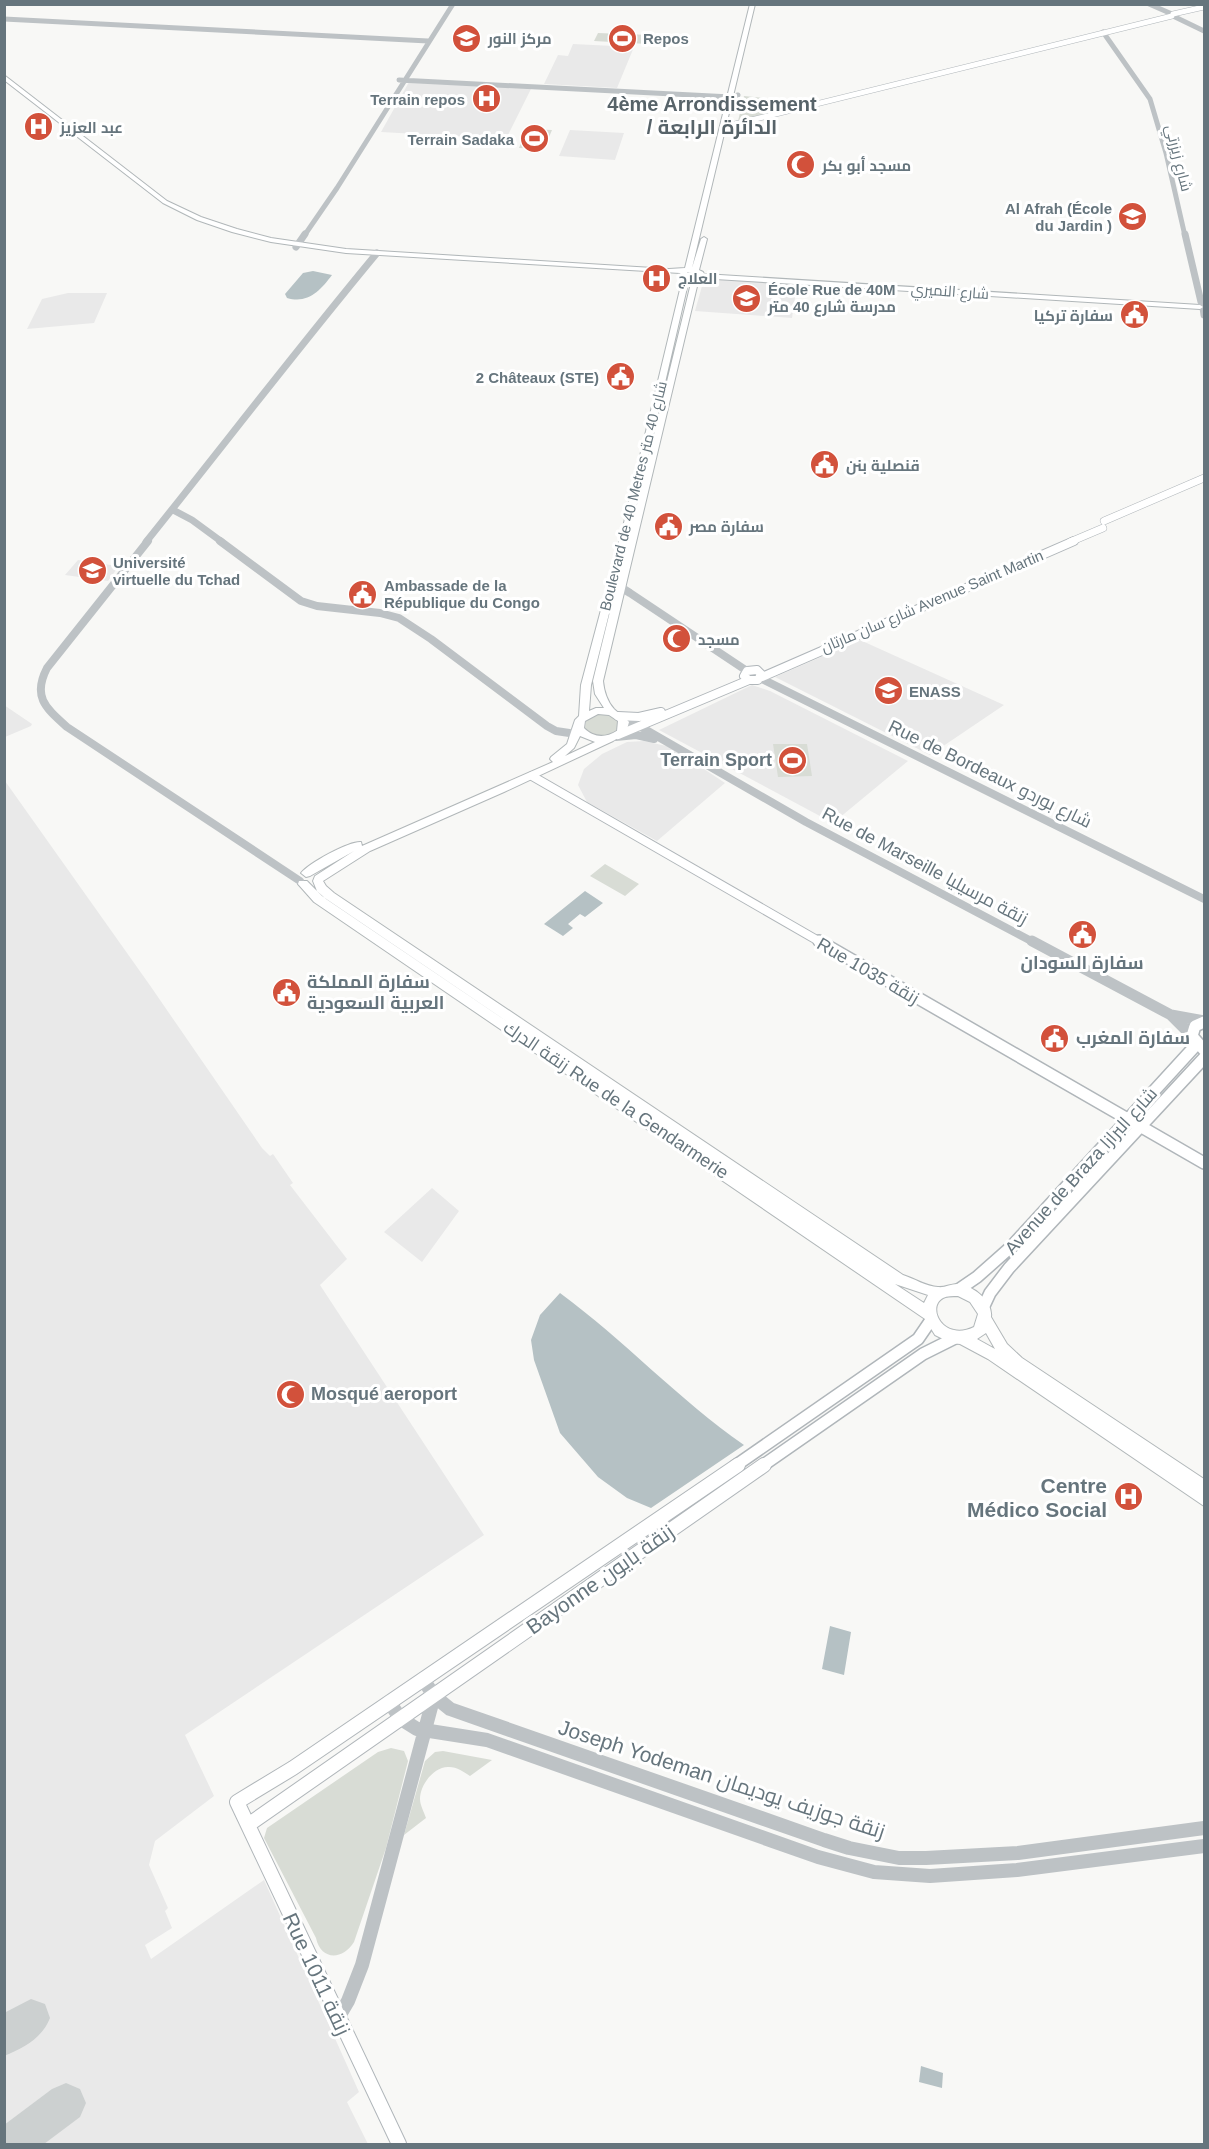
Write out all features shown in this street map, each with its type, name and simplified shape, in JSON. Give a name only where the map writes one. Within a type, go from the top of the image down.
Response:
[{"type":"main road","points":[[711,210],[731,125],[753,4]]},
{"type":"main road","points":[[692,273],[724,126],[735,95],[759,4]]},
{"type":"main road","points":[[724,126],[1204,7]]},
{"type":"main road","name":"شارع النميري","points":[[4,79],[160,203],[190,219],[218,229],[294,245],[376,255],[692,273],[1202,307]]},
{"type":"main road","points":[[692,273],[706,233]]},
{"type":"main road","name":"Boulevard de 40 Metres شارع 40 متر","points":[[580,724],[586,685],[692,273]]},
{"type":"main road","name":"Boulevard de 40 Metres شارع 40 متر","points":[[617,716],[600,694],[598,681],[622,588],[692,273]]},
{"type":"main road","name":"شارع سان مارتان Avenue Saint Martin","points":[[614,737],[1204,478]]},
{"type":"main road","name":"شارع سان مارتان Avenue Saint Martin","points":[[1103,524],[1204,483]]},
{"type":"main road","name":"شارع سان مارتان Avenue Saint Martin","points":[[617,716],[653,716],[753,676]]},
{"type":"main road","points":[[596,711],[617,716],[623,729],[614,737],[532,776],[366,848],[320,883],[311,885],[303,878],[340,853],[560,757],[571,746],[580,724],[596,711]]},
{"type":"main road","points":[[580,724],[579,729],[588,737],[614,737]]},
{"type":"main road","name":"Rue 1035 زنقة","points":[[532,776],[1204,1163]]},
{"type":"main road","name":"زنقة الدرك Rue de la Gendarmerie","points":[[303,878],[327,904],[930,1317]]},
{"type":"main road","name":"زنقة الدرك Rue de la Gendarmerie","points":[[320,883],[898,1279],[938,1293]]},
{"type":"main road","name":"Avenue de Braza شارع البرازا","points":[[958,1290],[999,1261],[1127,1118],[1198,1043],[1195,1026],[1204,1022]]},
{"type":"main road","name":"Avenue de Braza شارع البرازا","points":[[984,1314],[990,1293],[1009,1268],[1204,1058]]},
{"type":"main road","points":[[1204,1487],[1021,1365],[1002,1348],[973,1296],[958,1290],[938,1293],[931,1302],[930,1317],[938,1329],[993,1355],[1204,1499]]},
{"type":"main road","points":[[958,1338],[969,1337],[980,1331],[984,1314]]},
{"type":"main road","name":"Bayonne زنقة بايون","points":[[248,1825],[818,1428],[842,1402],[918,1339],[930,1317]]},
{"type":"main road","name":"Bayonne زنقة بايون","points":[[237,1802],[293,1768],[808,1417],[842,1402],[923,1354],[958,1338]]},
{"type":"main road","points":[[808,1417],[818,1428]]},
{"type":"main road","points":[[293,1768],[305,1785]]},
{"type":"main road","name":"Rue 1011 زنقة","points":[[237,1802],[399,2145]]},
{"type":"street","points":[[294,245],[402,79],[447,4]]},
{"type":"street","points":[[426,41],[453,4]]},
{"type":"street","points":[[1149,4],[1204,31]]},
{"type":"street","points":[[4,19],[426,41]]},
{"type":"street","name":"شارع زيزرتي","points":[[1105,32],[1156,104],[1204,290]]},
{"type":"street","name":"شارع زيزرتي","points":[[1105,32],[1150,99],[1166,153],[1202,307]]},
{"type":"street","points":[[402,79],[735,95]]},
{"type":"street","points":[[303,878],[280,868],[68,727],[46,708],[41,700],[39,689],[45,672],[281,374],[311,332],[376,255]]},
{"type":"street","points":[[173,510],[192,520],[301,601],[317,606],[380,613],[399,618],[431,639],[547,726],[556,731],[580,724]]},
{"type":"street","name":"Rue de Bordeaux شارع بوردو","points":[[611,587],[622,588],[753,676],[1204,899]]},
{"type":"street","name":"Rue de Marseille زنقة مرسيليا","points":[[617,716],[641,727],[806,822],[1171,1015],[1204,1022]]},
{"type":"street","name":"Rue de Marseille زنقة مرسيليا","points":[[614,737],[636,735],[665,742]]},
{"type":"street","name":"Rue de Marseille زنقة مرسيليا","points":[[1171,1015],[1198,1043]]},
{"type":"street","name":"Joseph Yodeman زنقة جوزيف يوديمان","points":[[423,1679],[434,1696],[450,1709],[849,1848],[899,1858],[1018,1853],[1204,1828]]},
{"type":"street","points":[[338,2018],[348,2001],[362,1965],[434,1696]]},
{"type":"street","points":[[389,1702],[409,1726],[487,1740],[846,1866],[902,1876],[1017,1870],[1204,1846]]},
{"type":"street","points":[[662,1801],[672,1786]]},
{"type":"shaded area","name":"Repos","points":[[598,33],[650,35],[647,44],[594,41]]},
{"type":"shaded area","points":[[573,44],[634,47],[617,88],[544,84],[558,55],[568,56]]},
{"type":"shaded area","points":[[409,82],[532,87],[506,139],[381,132]]},
{"type":"shaded area","points":[[744,96],[813,103],[738,121]]},
{"type":"shaded area","name":"Terrain Sadaka","points":[[527,129],[552,130],[544,149],[519,148]]},
{"type":"shaded area","points":[[570,130],[624,133],[615,160],[559,156]]},
{"type":"shaded area","points":[[313,271],[332,275],[313,295],[301,299],[287,298],[285,294],[303,273]]},
{"type":"shaded area","name":"École Rue de 40M مدرسة شارع 40 متر","points":[[704,279],[797,284],[792,318],[695,311]]},
{"type":"shaded area","points":[[68,293],[107,293],[94,323],[27,329],[42,299]]},
{"type":"shaded area","name":"Université virtuelle du Tchad","points":[[78,560],[119,566],[108,581],[65,575]]},
{"type":"shaded area","name":"ENASS","points":[[860,640],[1004,705],[930,755],[775,677]]},
{"type":"shaded area","points":[[752,685],[770,691],[908,761],[833,823],[659,730]]},
{"type":"shaded area","points":[[4,705],[32,724],[31,726],[5,737]]},
{"type":"shaded area","points":[[605,714],[618,720],[616,731],[600,736],[592,734],[585,728],[586,721],[593,715]]},
{"type":"shaded area","points":[[644,741],[671,747],[725,783],[657,841],[587,802],[578,785],[584,769],[602,754],[627,742]]},
{"type":"shaded area","name":"Terrain Sport","points":[[773,744],[807,744],[812,776],[778,777]]},
{"type":"shaded area","points":[[5,781],[262,1148],[270,1156],[273,1154],[293,1183],[290,1185],[347,1259],[320,1285],[484,1535],[185,1735],[214,1796],[155,1841],[149,1865],[168,1908],[165,1911],[172,1928],[145,1945],[151,1959],[264,1880],[359,2092],[347,2102],[368,2144],[5,2144]]},
{"type":"shaded area","points":[[605,864],[639,884],[625,896],[590,876]]},
{"type":"shaded area","points":[[585,891],[603,903],[585,917],[580,914],[568,924],[573,928],[563,936],[544,924]]},
{"type":"shaded area","points":[[432,1188],[459,1211],[422,1262],[384,1232]]},
{"type":"shaded area","points":[[560,1293],[696,1408],[744,1445],[651,1508],[627,1498],[598,1477],[560,1433],[534,1360],[531,1340],[540,1315]]},
{"type":"shaded area","points":[[830,1626],[851,1632],[844,1675],[822,1669]]},
{"type":"shaded area","points":[[391,1748],[404,1751],[408,1761],[386,1848],[354,1942],[338,1955],[327,1954],[319,1946],[264,1838],[267,1828],[378,1752]]},
{"type":"shaded area","points":[[443,1751],[492,1760],[470,1776],[452,1767],[433,1773],[422,1788],[420,1799],[426,1818],[404,1835],[425,1761],[435,1752]]},
{"type":"shaded area","points":[[921,2066],[943,2073],[942,2088],[919,2082]]},
{"type":"taxiway","points":[[4,2037],[31,2018]]},
{"type":"taxiway","points":[[12,2144],[66,2103]]},
{"type":"place","name":"مركز النور","points":[[467,38]]},
{"type":"place","name":"Repos","points":[[622,38]]},
{"type":"place","name":"Terrain repos","points":[[486,99]]},
{"type":"place","name":"عبد العزيز","points":[[39,127]]},
{"type":"place","name":"Terrain Sadaka","points":[[535,139]]},
{"type":"place","name":"مسجد أبو بكر","points":[[801,165]]},
{"type":"place","name":"Al Afrah (École du Jardin )","points":[[1133,217]]},
{"type":"place","name":"العلاج","points":[[657,278]]},
{"type":"place","name":"École Rue de 40M مدرسة شارع 40 متر","points":[[747,298]]},
{"type":"place","name":"سفارة تركيا","points":[[1134,315]]},
{"type":"place","name":"2 Châteaux (STE)","points":[[620,377]]},
{"type":"place","name":"قنصلية بنن","points":[[825,465]]},
{"type":"place","name":"سفارة مصر","points":[[668,526]]},
{"type":"place","name":"Université virtuelle du Tchad","points":[[92,571]]},
{"type":"place","name":"Ambassade de la République du Congo","points":[[363,594]]},
{"type":"place","name":"مسجد","points":[[677,639]]},
{"type":"place","name":"ENASS","points":[[888,691]]},
{"type":"place","name":"Terrain Sport","points":[[793,760]]},
{"type":"place","name":"سفارة السودان","points":[[1082,934]]},
{"type":"place","name":"سفارة المملكة العربية السعودية","points":[[286,992]]},
{"type":"place","name":"سفارة المغرب","points":[[1055,1038]]},
{"type":"place","name":"Mosqué aeroport","points":[[290,1394]]},
{"type":"place","name":"Centre Médico Social","points":[[1128,1497]]},
{"type":"district","name":"4ème Arrondissement / الدائرة الرابعة","points":[[712,116]]}]
